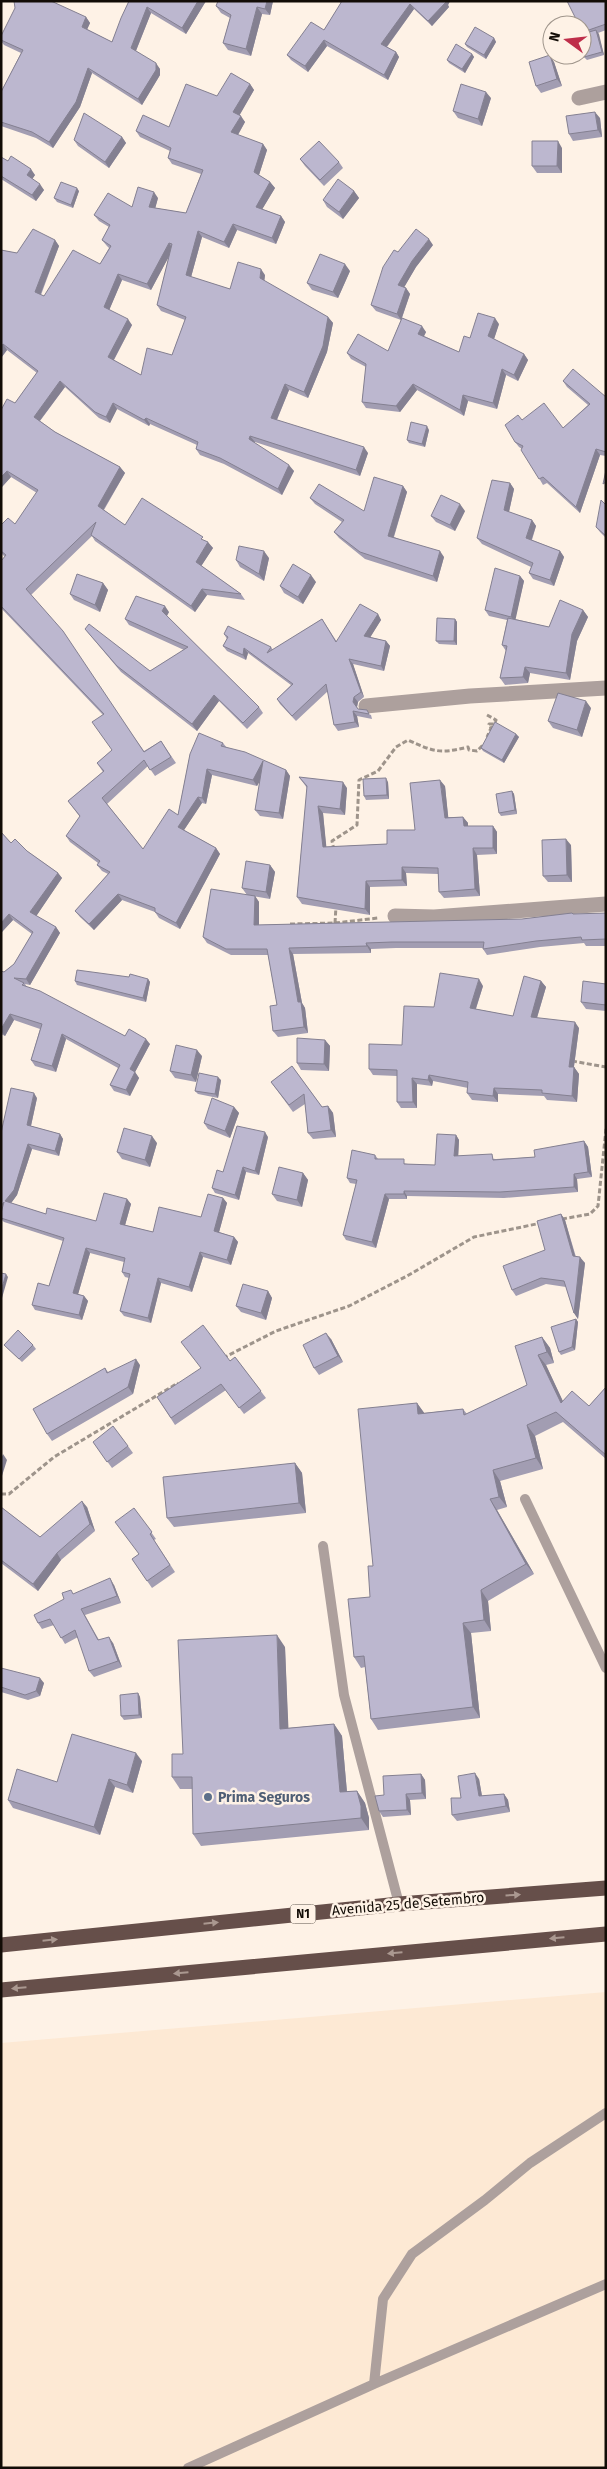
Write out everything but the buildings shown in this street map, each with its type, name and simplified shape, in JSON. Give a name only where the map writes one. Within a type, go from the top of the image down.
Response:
[{"type":"highway","name":"Avenida 25 de Setembro","points":[[1,1944],[399,1904],[606,1888]]},
{"type":"highway","points":[[1,1990],[606,1934]]},
{"type":"street","points":[[579,98],[606,92]]},
{"type":"street","points":[[366,706],[470,696],[606,688]]},
{"type":"street","points":[[396,916],[434,917],[606,904]]},
{"type":"lane","points":[[526,1499],[606,1668]]},
{"type":"lane","points":[[323,1546],[344,1695],[399,1904]]},
{"type":"lane","points":[[374,2384],[383,2299],[412,2254],[485,2200],[530,2163],[606,2113]]},
{"type":"lane","points":[[188,2468],[374,2384],[606,2284]]},
{"type":"path","points":[[336,856],[332,841],[356,825],[360,780],[378,771],[396,747],[408,740],[426,748],[445,753],[468,747],[469,750],[477,751],[485,743],[491,728],[489,724],[496,723],[496,720],[487,715]]},
{"type":"path","points":[[335,923],[337,897]]},
{"type":"path","points":[[288,924],[335,923],[396,916]]},
{"type":"path","points":[[562,1060],[606,1067]]},
{"type":"path","points":[[560,1220],[590,1214],[598,1206],[606,1130]]},
{"type":"path","points":[[215,1362],[276,1331],[349,1306],[407,1276],[474,1237],[550,1221]]},
{"type":"path","points":[[1,1494],[9,1494],[54,1457],[182,1381]]},
{"type":"shaded area","points":[[606,1992],[606,2468],[1,2468],[1,2043]]},
{"type":"place","name":"Prima Seguros","points":[[208,1797]]}]
